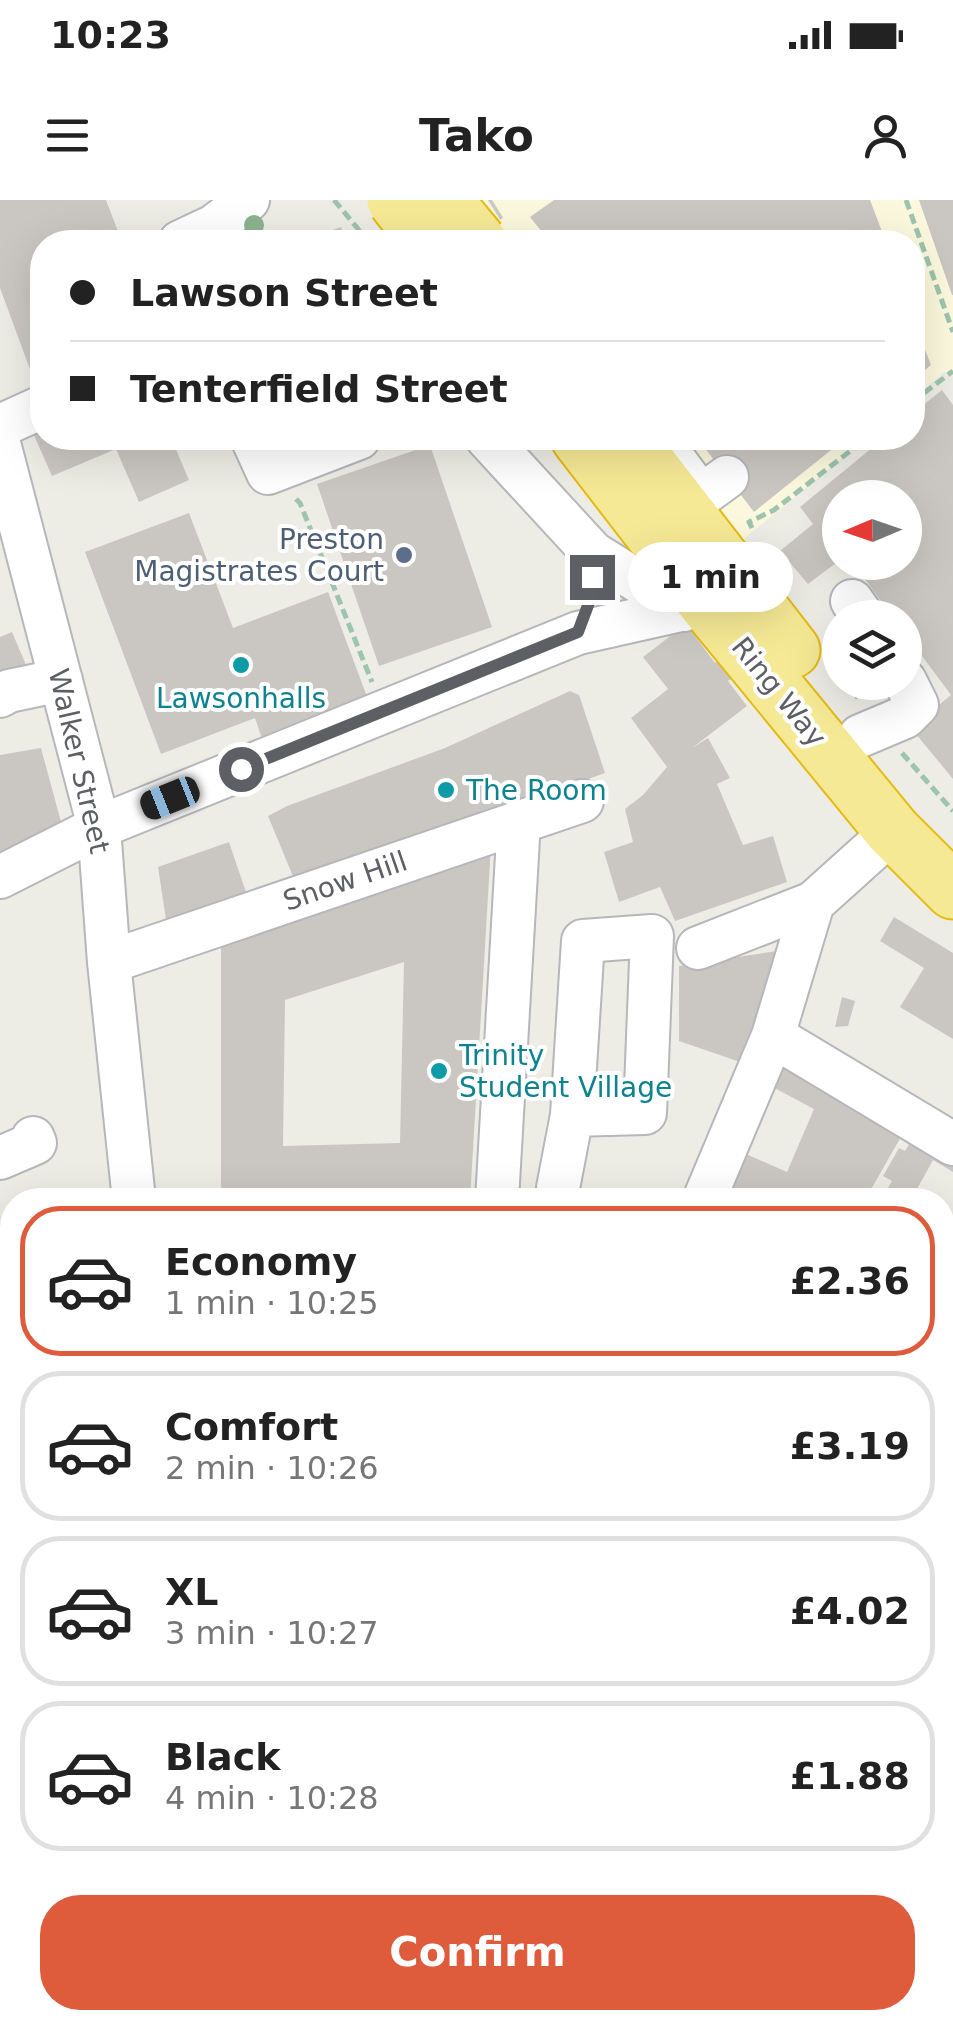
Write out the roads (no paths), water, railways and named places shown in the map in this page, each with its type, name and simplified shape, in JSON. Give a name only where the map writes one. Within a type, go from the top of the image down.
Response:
[{"type":"highway","points":[[395,200],[419,230]]},
{"type":"highway","points":[[444,200],[469,230]]},
{"type":"highway","name":"Ring Way","points":[[587,450],[695,607],[892,831],[953,890]]},
{"type":"highway","name":"Ring Way","points":[[637,450],[890,775],[953,845]]},
{"type":"street","points":[[194,230],[214,226],[248,200]]},
{"type":"street","points":[[0,426],[30,412]]},
{"type":"street","name":"Walker Street","points":[[0,447],[99,827],[133,1188]]},
{"type":"street","points":[[260,455],[289,450]]},
{"type":"street","points":[[498,450],[594,553],[695,607]]},
{"type":"street","points":[[667,450],[701,496],[727,476]]},
{"type":"street","points":[[578,632],[590,600],[594,553]]},
{"type":"street","points":[[0,877],[99,827],[578,632],[695,607]]},
{"type":"street","points":[[0,696],[62,680]]},
{"type":"street","points":[[860,736],[905,717],[917,705],[915,700]]},
{"type":"street","name":"Snow Hill","points":[[110,962],[582,801]]},
{"type":"street","points":[[498,1188],[519,821]]},
{"type":"street","points":[[698,948],[812,903],[892,831]]},
{"type":"street","points":[[709,1188],[773,1036],[812,903]]},
{"type":"street","points":[[773,1036],[953,1144]]},
{"type":"street","points":[[558,1188],[572,1114]]},
{"type":"tunnel","points":[[445,230],[492,200]]},
{"type":"place","name":"Preston Magistrates Court","points":[[404,555]]},
{"type":"place","name":"Lawsonhalls","points":[[241,665]]},
{"type":"place","name":"The Room","points":[[446,790]]},
{"type":"place","name":"Trinity Student Village","points":[[439,1071]]}]
